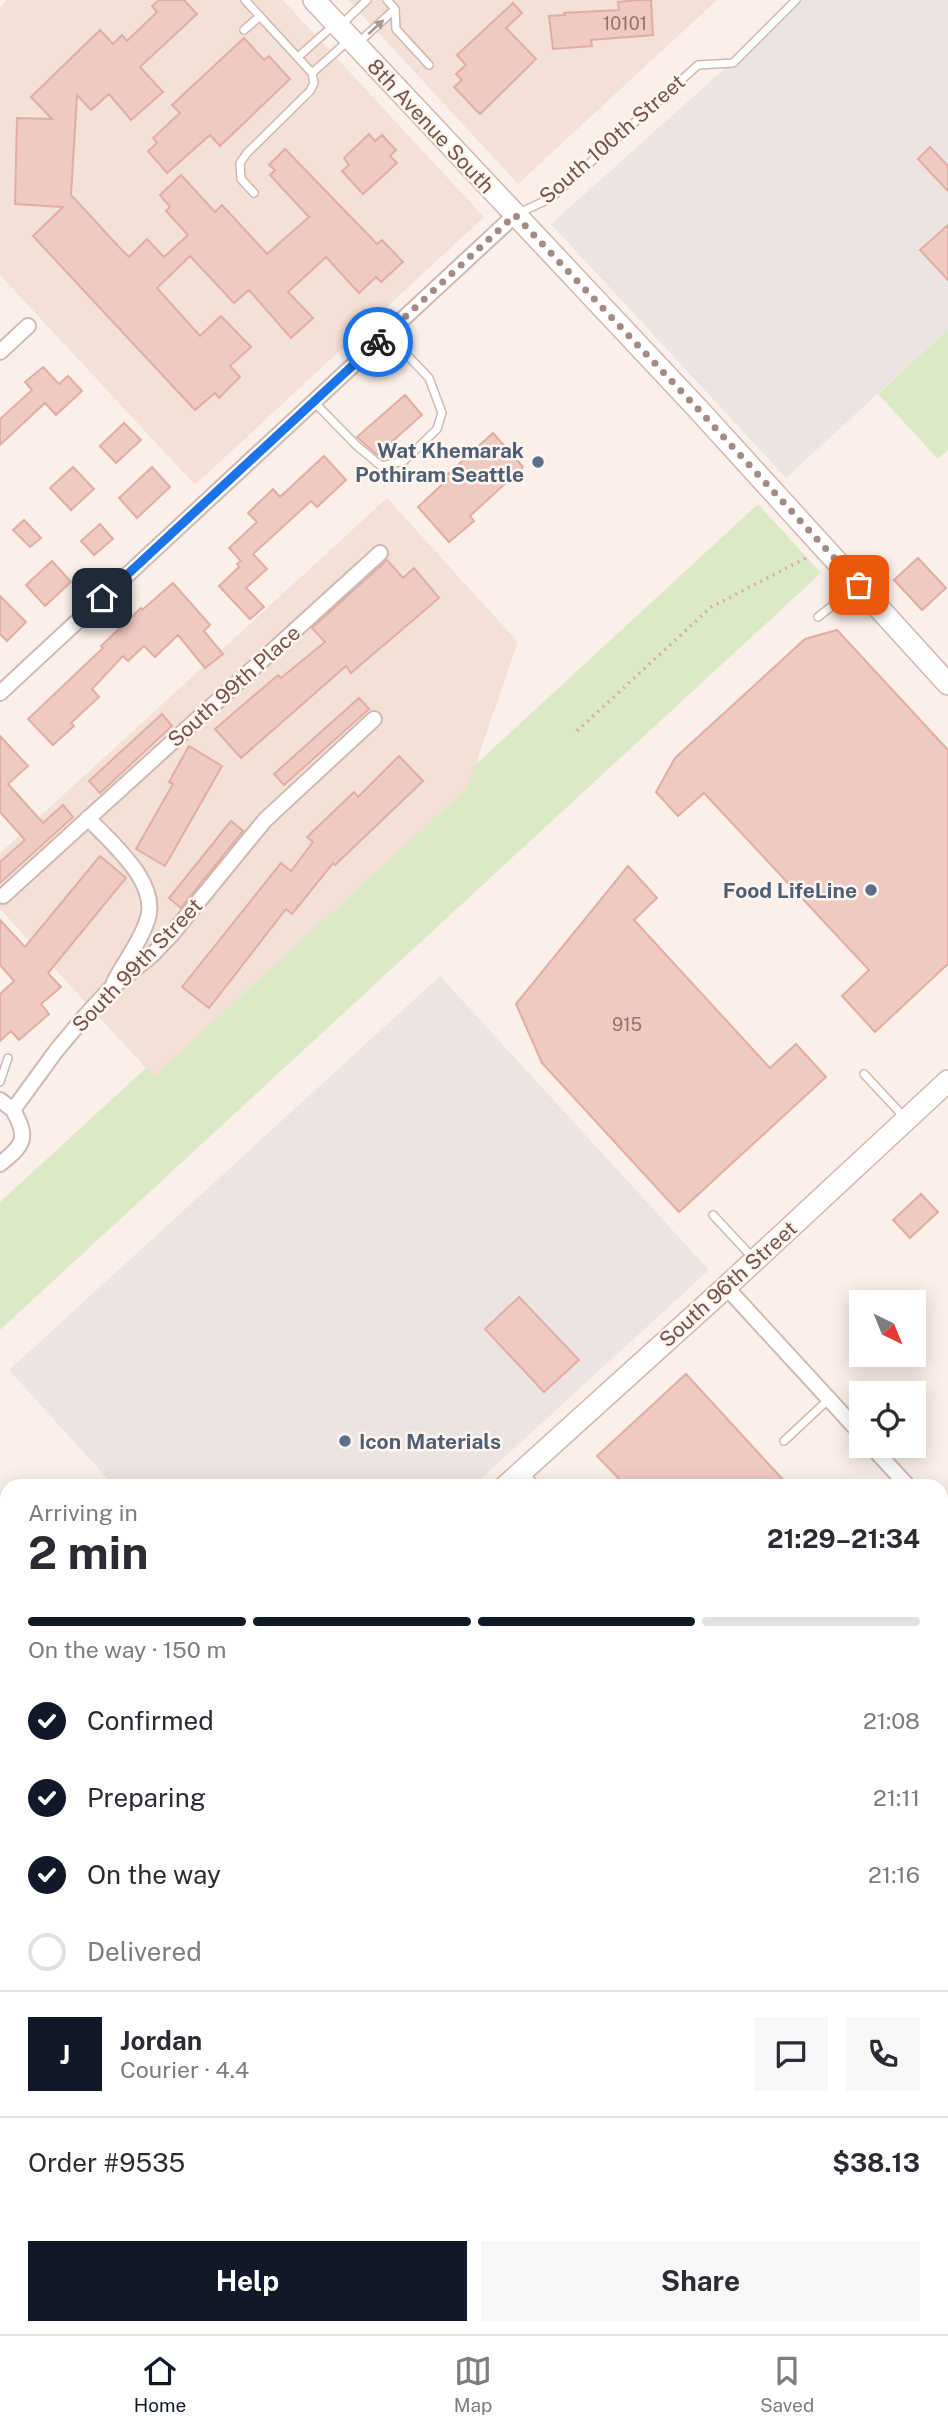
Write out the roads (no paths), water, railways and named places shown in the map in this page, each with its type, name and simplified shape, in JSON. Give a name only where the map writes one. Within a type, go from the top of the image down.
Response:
[{"type":"street","name":"8th Avenue South","points":[[314,0],[698,409],[948,684]]},
{"type":"street","name":"South 100th Street","points":[[0,693],[515,215]]},
{"type":"street","points":[[0,352],[28,326]]},
{"type":"street","name":"South 99th Place","points":[[3,896],[380,553]]},
{"type":"street","name":"South 99th Street","points":[[13,1110],[56,1051],[109,990],[153,954],[172,934],[265,820],[374,719]]},
{"type":"street","points":[[88,818],[141,876],[147,889],[149,904],[148,919],[109,990]]},
{"type":"street","name":"South 96th Street","points":[[529,1478],[726,1287],[948,1081]]},
{"type":"street","points":[[0,1100],[13,1110],[24,1136],[20,1146],[0,1164]]},
{"type":"street","points":[[726,1287],[849,1421]]},
{"type":"street","points":[[882,1458],[902,1479]]},
{"type":"lane","points":[[245,0],[312,73],[314,83],[310,91],[240,163],[241,179],[254,193]]},
{"type":"lane","points":[[312,73],[345,34],[367,0]]},
{"type":"lane","points":[[387,0],[395,9],[397,29],[429,65]]},
{"type":"lane","name":"South 100th Street","points":[[515,215],[551,198],[698,65],[733,63],[796,0]]},
{"type":"lane","points":[[298,57],[395,9]]},
{"type":"lane","points":[[244,30],[260,16]]},
{"type":"lane","points":[[314,402],[381,466],[404,461],[437,429],[442,413],[429,378],[387,334]]},
{"type":"lane","points":[[818,617],[859,585]]},
{"type":"lane","points":[[0,1082],[8,1058]]},
{"type":"lane","points":[[864,1074],[906,1119]]},
{"type":"lane","points":[[713,1215],[755,1260]]},
{"type":"lane","points":[[784,1441],[829,1399]]},
{"type":"place","name":"Wat Khemarak Pothiram Seattle","points":[[538,462]]},
{"type":"place","name":"Food LifeLine","points":[[871,890]]},
{"type":"place","name":"Icon Materials","points":[[345,1441]]}]
